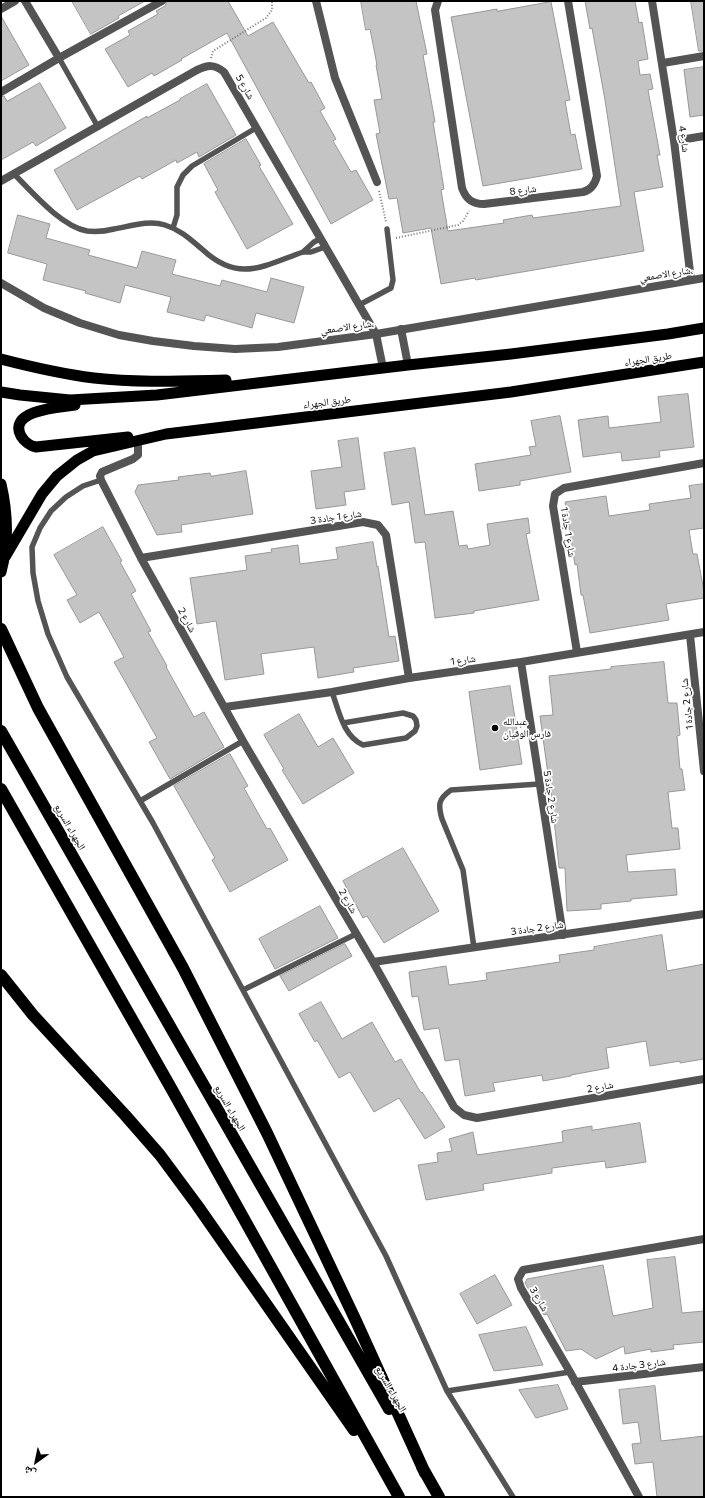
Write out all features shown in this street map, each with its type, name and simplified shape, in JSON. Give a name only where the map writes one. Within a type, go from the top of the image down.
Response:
[{"type":"highway","points":[[166,434],[110,438],[36,447],[25,442],[19,431],[20,423],[23,418],[32,413],[61,406],[511,354],[704,328]]},
{"type":"highway","points":[[1,359],[25,366],[95,378],[146,381],[281,380]]},
{"type":"highway","name":"طريق الجهراء","points":[[5,557],[42,494],[57,476],[77,460],[94,451],[166,434],[511,392],[704,362]]},
{"type":"highway","points":[[1,392],[70,400],[157,395]]},
{"type":"highway","points":[[1,484],[6,504],[7,532],[5,557],[1,572]]},
{"type":"highway","points":[[1,629],[38,708],[183,968],[267,1133],[356,1320],[425,1473]]},
{"type":"highway","name":"الجهراء السريع","points":[[1,731],[439,1497]]},
{"type":"highway","points":[[1,789],[171,1088],[397,1493]]},
{"type":"highway","points":[[1,975],[33,1015],[160,1155],[243,1270],[397,1493]]},
{"type":"street","points":[[1,9],[15,1]]},
{"type":"street","points":[[25,1],[59,58]]},
{"type":"street","points":[[1,92],[162,1]]},
{"type":"street","points":[[316,1],[335,78],[377,182]]},
{"type":"street","points":[[438,1],[435,10],[462,188],[466,197],[474,203]]},
{"type":"street","name":"شارع 8","points":[[474,203],[484,204],[583,192],[591,188],[596,181],[597,176],[568,1]]},
{"type":"street","name":"شارع 4","points":[[652,1],[663,63],[674,141],[691,280]]},
{"type":"street","points":[[663,63],[704,56]]},
{"type":"street","points":[[1,181],[197,70],[212,65]]},
{"type":"street","name":"شارع 5","points":[[212,65],[218,66],[224,72],[376,334]]},
{"type":"street","points":[[674,141],[704,136]]},
{"type":"street","name":"شارع الاصمعي،","points":[[1,283],[44,308],[80,323],[119,335],[194,346],[235,349],[278,346],[376,334],[704,278]]},
{"type":"street","points":[[401,329],[408,365]]},
{"type":"street","points":[[376,334],[382,368]]},
{"type":"street","points":[[101,480],[100,476],[102,472],[133,459],[138,455],[138,440]]},
{"type":"street","name":"شارع 1 جادة 1","points":[[577,652],[553,506],[556,494],[564,488],[704,463]]},
{"type":"street","name":"شارع 2","points":[[101,480],[142,558],[243,741],[373,962],[454,1107],[464,1115],[477,1118],[704,1080]]},
{"type":"street","name":"شارع 1 جادة 3","points":[[142,558],[363,522],[378,525],[386,535],[409,678]]},
{"type":"street","name":"شارع 1","points":[[225,707],[332,692],[409,678],[521,662],[704,632]]},
{"type":"street","name":"شارع 2 جادة 1","points":[[690,635],[704,771]]},
{"type":"street","name":"شارع 2 جادة 5","points":[[521,662],[563,935]]},
{"type":"street","name":"شارع 2 جادة 3","points":[[373,962],[704,914]]},
{"type":"street","name":"شارع 3","points":[[639,1497],[522,1288],[518,1279],[519,1274],[523,1270],[704,1239]]},
{"type":"street","name":"شارع 3 جادة 4","points":[[575,1382],[704,1367]]},
{"type":"lane","points":[[59,58],[98,127]]},
{"type":"lane","points":[[173,228],[177,215],[177,187],[187,170],[256,128]]},
{"type":"lane","points":[[14,174],[56,214],[76,228],[100,232],[153,223],[173,228],[188,237],[221,265],[234,269],[248,270],[262,267],[303,252],[311,252],[325,247]]},
{"type":"lane","points":[[359,304],[391,288],[393,280],[387,229]]},
{"type":"lane","points":[[303,252],[314,242],[320,239]]},
{"type":"lane","points":[[101,480],[83,486],[66,497],[51,511],[40,528],[32,547],[33,573],[38,601],[48,634],[67,677],[140,801],[386,1256],[447,1391],[514,1497]]},
{"type":"lane","points":[[332,692],[343,723],[352,738],[363,745],[406,738],[415,731],[417,726],[416,720],[413,716],[403,713],[343,723]]},
{"type":"lane","points":[[140,801],[243,741]]},
{"type":"lane","points":[[474,948],[463,870],[439,811],[439,801],[443,795],[451,790],[539,784]]},
{"type":"lane","points":[[243,990],[356,934]]},
{"type":"lane","points":[[447,1391],[570,1372]]},
{"type":"path","points":[[212,65],[211,56],[213,51],[266,18],[272,10],[272,1]]},
{"type":"path","points":[[377,182],[387,229]]},
{"type":"path","points":[[388,240],[458,225],[463,221],[474,203]]},
{"type":"building","points":[[72,1],[145,1],[118,16],[119,18],[91,34]]},
{"type":"building","points":[[167,1],[228,1],[248,36],[273,22],[309,83],[311,82],[325,108],[320,111],[336,139],[333,141],[351,172],[356,170],[373,200],[331,224],[227,33],[154,76],[152,73],[128,87],[105,49],[130,35],[128,31],[158,14],[156,11],[165,6]]},
{"type":"building","points":[[361,1],[416,1],[427,54],[423,55],[435,122],[433,122],[444,189],[441,190],[448,231],[504,223],[503,220],[532,215],[533,218],[621,206],[605,100],[592,28],[590,29],[585,1],[635,1],[639,23],[642,22],[648,59],[638,61],[640,75],[650,74],[653,89],[648,90],[660,155],[657,155],[663,187],[634,192],[644,251],[476,280],[475,278],[441,284],[431,228],[403,233],[397,198],[389,199],[376,134],[380,133],[374,100],[382,99],[370,29],[366,30]]},
{"type":"building","points":[[691,1],[704,1],[704,51],[699,51]]},
{"type":"building","points":[[551,2],[570,100],[565,101],[571,135],[575,134],[582,169],[483,186],[451,17]]},
{"type":"building","points":[[1,16],[29,65],[1,81]]},
{"type":"building","points":[[704,67],[704,115],[690,117],[684,70]]},
{"type":"building","points":[[40,83],[66,128],[36,146],[33,142],[1,160],[1,97],[4,96],[7,101]]},
{"type":"building","points":[[207,84],[236,135],[199,157],[197,152],[177,163],[176,160],[142,179],[140,176],[77,210],[54,170],[147,116],[147,118]]},
{"type":"building","points":[[246,139],[261,165],[259,166],[293,224],[247,249],[215,192],[218,190],[204,164]]},
{"type":"building","points":[[18,215],[50,224],[46,238],[90,250],[88,255],[137,268],[142,251],[176,260],[172,274],[220,286],[222,280],[267,292],[271,278],[304,287],[294,323],[256,313],[252,328],[206,315],[204,321],[167,312],[171,297],[125,285],[120,303],[85,293],[86,291],[43,280],[47,264],[8,253]]},
{"type":"building","points":[[688,394],[694,447],[659,451],[660,457],[622,461],[621,452],[583,457],[578,420],[608,416],[609,428],[661,422],[658,397]]},
{"type":"building","points":[[560,416],[571,472],[520,481],[520,485],[479,491],[475,464],[531,455],[529,447],[536,446],[531,421]]},
{"type":"building","points":[[358,438],[365,489],[344,492],[346,505],[316,509],[311,471],[342,467],[338,441]]},
{"type":"building","points":[[415,448],[425,515],[453,511],[459,546],[467,545],[468,549],[490,545],[487,524],[528,518],[530,533],[526,534],[539,600],[474,611],[474,613],[435,618],[425,542],[415,543],[409,502],[392,505],[384,453]]},
{"type":"building","points":[[246,471],[253,514],[181,525],[182,532],[157,535],[135,492],[138,485],[179,480],[178,477],[210,473],[211,476]]},
{"type":"building","points":[[704,484],[704,528],[689,530],[693,554],[697,554],[704,598],[666,604],[669,620],[590,633],[583,595],[581,595],[577,564],[575,565],[565,502],[606,496],[609,516],[650,510],[649,504],[691,498],[689,486]]},
{"type":"building","points":[[103,527],[122,561],[120,562],[136,591],[131,594],[151,631],[148,632],[167,666],[166,667],[194,717],[204,712],[224,747],[170,779],[149,742],[157,738],[114,662],[124,657],[99,612],[80,623],[67,600],[77,595],[54,555]]},
{"type":"building","points":[[373,542],[389,637],[395,636],[399,661],[353,668],[354,672],[318,678],[314,647],[261,654],[264,674],[225,680],[216,621],[197,624],[190,578],[247,570],[245,556],[272,552],[271,549],[298,545],[300,564],[338,559],[336,548]]},
{"type":"building","points":[[664,662],[668,703],[677,703],[680,735],[677,736],[680,769],[682,769],[685,790],[668,792],[672,828],[678,828],[680,849],[626,855],[628,872],[675,869],[677,895],[631,899],[631,901],[601,904],[601,909],[567,911],[565,868],[559,868],[551,789],[540,716],[553,715],[549,676],[611,669],[611,667]]},
{"type":"building","name":"عبدالله فارس الوقيان","points":[[510,686],[522,764],[480,770],[469,692]]},
{"type":"building","points":[[299,714],[318,747],[333,738],[354,773],[303,804],[282,770],[284,769],[264,735]]},
{"type":"building","points":[[230,754],[248,786],[244,788],[267,829],[270,828],[288,860],[230,892],[212,860],[215,858],[174,786]]},
{"type":"building","points":[[403,848],[439,911],[384,943],[367,916],[363,918],[343,881]]},
{"type":"building","points":[[320,906],[338,938],[275,969],[259,939]]},
{"type":"building","points":[[662,935],[667,971],[704,964],[704,1059],[650,1066],[646,1041],[606,1048],[609,1068],[543,1081],[542,1075],[493,1083],[495,1091],[465,1096],[459,1059],[445,1061],[439,1028],[424,1030],[418,996],[412,997],[409,972],[446,966],[449,985],[487,980],[486,973],[560,962],[559,955],[594,950],[594,947]]},
{"type":"building","points":[[345,944],[352,956],[289,991],[280,976]]},
{"type":"building","points":[[321,1002],[342,1039],[372,1022],[395,1062],[401,1059],[421,1093],[422,1092],[445,1127],[425,1139],[399,1098],[374,1112],[350,1072],[339,1078],[317,1040],[315,1042],[299,1014]]},
{"type":"building","points":[[640,1123],[646,1162],[606,1168],[605,1161],[552,1168],[552,1173],[483,1184],[484,1190],[426,1200],[418,1165],[438,1162],[437,1153],[452,1151],[449,1139],[473,1132],[477,1155],[563,1142],[562,1131],[592,1126],[592,1130]]},
{"type":"building","points":[[675,1257],[682,1313],[704,1311],[704,1342],[673,1345],[674,1349],[651,1352],[651,1349],[625,1354],[624,1346],[596,1359],[581,1349],[566,1351],[547,1314],[544,1315],[525,1283],[527,1279],[603,1265],[613,1316],[653,1308],[647,1260]]},
{"type":"building","points":[[495,1275],[512,1305],[477,1324],[460,1294]]},
{"type":"building","points":[[526,1327],[543,1365],[494,1371],[479,1335]]},
{"type":"building","points":[[558,1385],[568,1409],[536,1418],[519,1390]]},
{"type":"building","points":[[655,1386],[661,1441],[704,1436],[704,1497],[657,1497],[653,1462],[635,1464],[632,1444],[641,1443],[638,1422],[623,1424],[619,1390]]},
{"type":"place","name":"عبدالله فارس الوقيان","points":[[495,728]]}]
